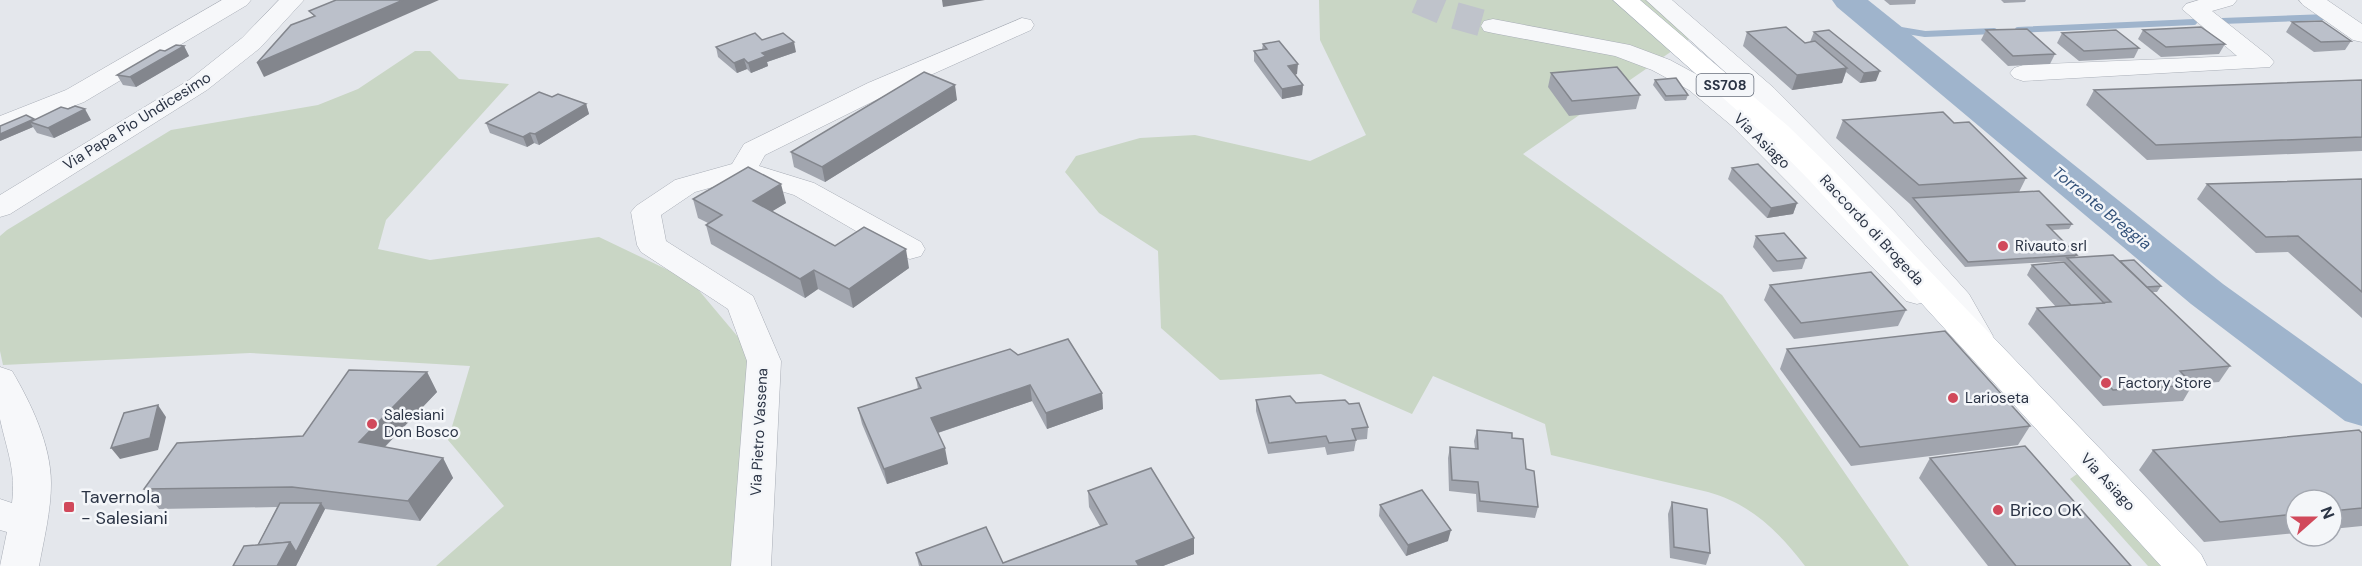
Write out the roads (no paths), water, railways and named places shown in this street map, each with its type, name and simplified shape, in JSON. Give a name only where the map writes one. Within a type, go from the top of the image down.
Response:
[{"type":"main road","name":"Raccordo di Brogeda","points":[[1625,0],[1778,132],[1981,345]]},
{"type":"main road","name":"Via Asiago","points":[[1981,345],[2186,566]]},
{"type":"street","points":[[0,126],[75,96],[239,0]]},
{"type":"street","name":"Via Papa Pio Undicesimo","points":[[0,208],[198,85],[251,43],[292,0]]},
{"type":"street","name":"Via Asiago","points":[[1658,0],[1765,94],[1879,212],[1958,301],[1981,345]]},
{"type":"street","points":[[2023,73],[2261,62],[2194,9],[2225,0]]},
{"type":"street","points":[[2297,0],[2331,15]]},
{"type":"street","points":[[2311,0],[2362,35]]},
{"type":"street","name":"Via Asiago","points":[[1495,15],[1621,50],[1678,73],[1716,98],[1757,135],[1930,307],[1981,345]]},
{"type":"street","points":[[910,249],[804,189],[743,170],[754,150],[877,89],[1022,26]]},
{"type":"street","name":"Via Pietro Vassena","points":[[743,170],[685,186],[646,212],[652,245],[742,303],[764,361],[752,566]]},
{"type":"street","points":[[0,380],[16,407],[32,472],[13,519],[19,566]]},
{"type":"waterway","name":"Torrente Breggia","points":[[1848,0],[2207,294],[2362,409]]},
{"type":"waterway","points":[[2222,21],[2328,17]]},
{"type":"waterway","points":[[2018,30],[2194,22]]},
{"type":"waterway","points":[[1883,27],[1925,34],[1994,31]]},
{"type":"tunnel","points":[[1417,0],[1450,14],[1493,26]]},
{"type":"place","name":"Rivauto srl","points":[[2003,246]]},
{"type":"place","name":"Factory Store","points":[[2106,383]]},
{"type":"place","name":"Larioseta","points":[[1953,398]]},
{"type":"place","name":"Salesiani Don Bosco","points":[[372,424]]},
{"type":"place","name":"Tavernola - Salesiani","points":[[69,507]]},
{"type":"place","name":"Brico OK","points":[[1998,510]]}]
